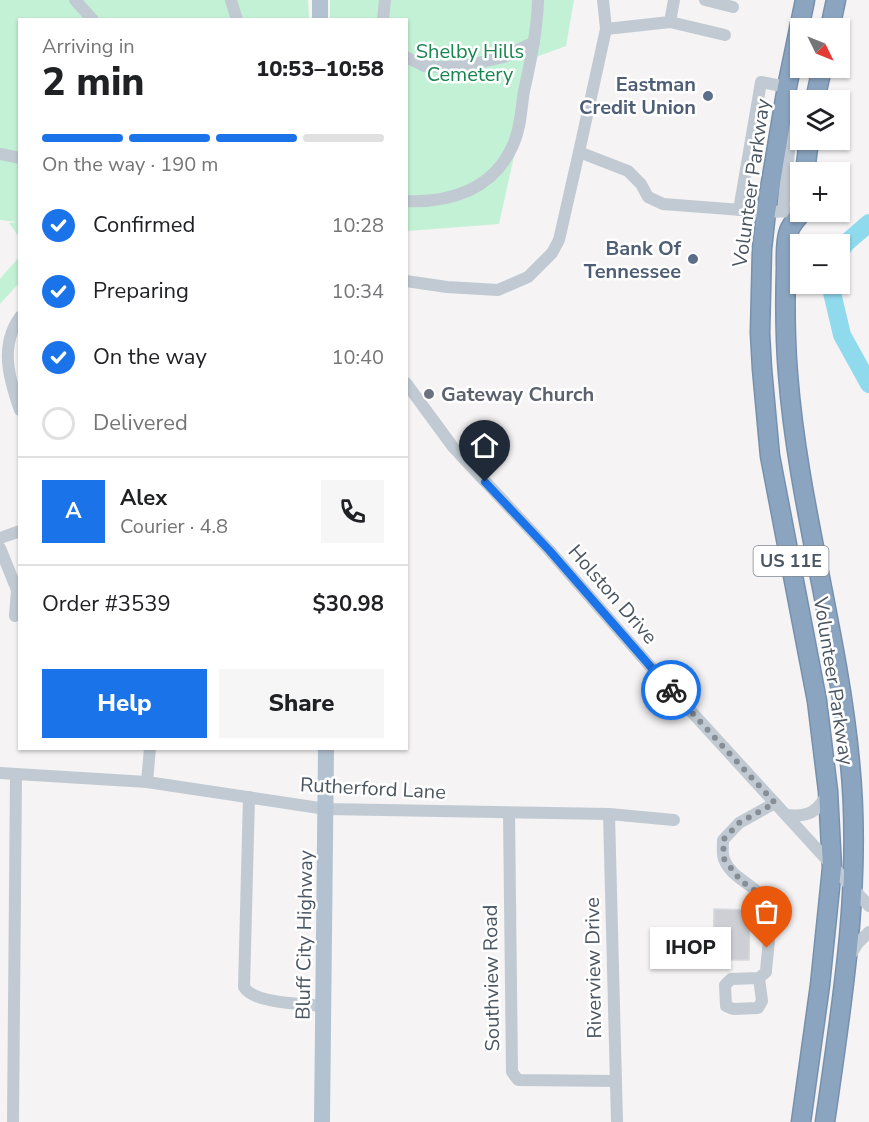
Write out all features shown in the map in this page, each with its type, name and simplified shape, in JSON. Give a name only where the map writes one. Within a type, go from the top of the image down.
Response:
[{"type":"highway","name":"Volunteer Parkway","points":[[801,1122],[820,985],[832,868],[828,791],[817,700],[768,434],[760,333],[762,249],[775,212],[786,94],[804,0]]},
{"type":"highway","points":[[833,18],[836,0]]},
{"type":"highway","name":"Volunteer Parkway","points":[[794,222],[789,231],[786,258],[785,320],[790,401],[805,505],[845,720],[853,803],[854,890],[847,961],[825,1122]]},
{"type":"main road","points":[[320,0],[320,18]]},
{"type":"main road","name":"Bluff City Highway","points":[[322,1122],[326,750]]},
{"type":"street","points":[[75,0],[88,11]]},
{"type":"street","points":[[231,0],[236,18]]},
{"type":"street","points":[[383,18],[385,0]]},
{"type":"street","points":[[408,201],[426,202],[449,198],[479,187],[500,167],[513,146],[519,126],[534,42],[538,0]]},
{"type":"street","points":[[408,281],[498,290],[528,277],[552,253],[559,240],[606,29],[603,0]]},
{"type":"street","points":[[670,22],[674,0]]},
{"type":"street","points":[[705,0],[733,7]]},
{"type":"street","points":[[606,29],[670,22],[725,35]]},
{"type":"street","points":[[408,58],[424,66],[469,65],[504,57],[534,42]]},
{"type":"street","points":[[739,210],[762,82],[786,94]]},
{"type":"street","points":[[579,152],[628,171],[641,184],[648,197],[663,204],[790,211]]},
{"type":"street","points":[[0,154],[18,158]]},
{"type":"street","points":[[18,318],[7,332],[1,347],[7,374],[18,404]]},
{"type":"street","name":"Holston Drive","points":[[408,385],[453,447],[549,550],[657,674],[869,906]]},
{"type":"street","points":[[0,538],[18,532]]},
{"type":"street","points":[[0,548],[16,590],[15,616]]},
{"type":"street","points":[[147,782],[150,750]]},
{"type":"street","name":"Rutherford Lane","points":[[0,773],[147,782],[326,809],[609,814],[674,820]]},
{"type":"street","points":[[13,1122],[16,775]]},
{"type":"street","points":[[786,815],[800,816],[811,813],[822,802],[828,791]]},
{"type":"street","points":[[249,798],[244,987],[247,992],[262,999],[324,1006]]},
{"type":"street","points":[[759,978],[766,972],[769,925],[767,907],[760,894],[741,881],[724,859],[723,840],[739,823],[775,803]]},
{"type":"street","name":"Southview Road","points":[[509,813],[512,1072],[518,1080],[616,1081]]},
{"type":"street","name":"Riverview Drive","points":[[609,814],[617,1122]]},
{"type":"street","points":[[847,961],[858,943],[869,932]]},
{"type":"green space","points":[[0,0],[308,0],[309,18],[18,18],[18,236],[9,223],[17,222],[0,220]]},
{"type":"green space","name":"Shelby Hills Cemetery","points":[[330,0],[574,0],[566,46],[536,57],[499,224],[408,231],[408,18],[330,18]]},
{"type":"green space","points":[[18,258],[18,284],[0,304],[0,279]]},
{"type":"building","points":[[714,909],[750,910],[749,960],[713,960]]},
{"type":"waterway","points":[[850,240],[869,223]]},
{"type":"waterway","points":[[832,294],[842,335],[869,384]]},
{"type":"way so far","points":[[671,690],[775,803],[739,823],[723,840],[724,859],[741,881],[760,894],[767,907],[769,925],[767,948]]},
{"type":"place","name":"Eastman Credit Union","points":[[708,96]]},
{"type":"place","name":"Bank Of Tennessee","points":[[693,259]]},
{"type":"place","name":"Gateway Church","points":[[429,394]]},
{"type":"place","name":"IHOP","points":[[767,948]]},
{"type":"route","points":[[485,482],[549,550],[671,690]]}]
